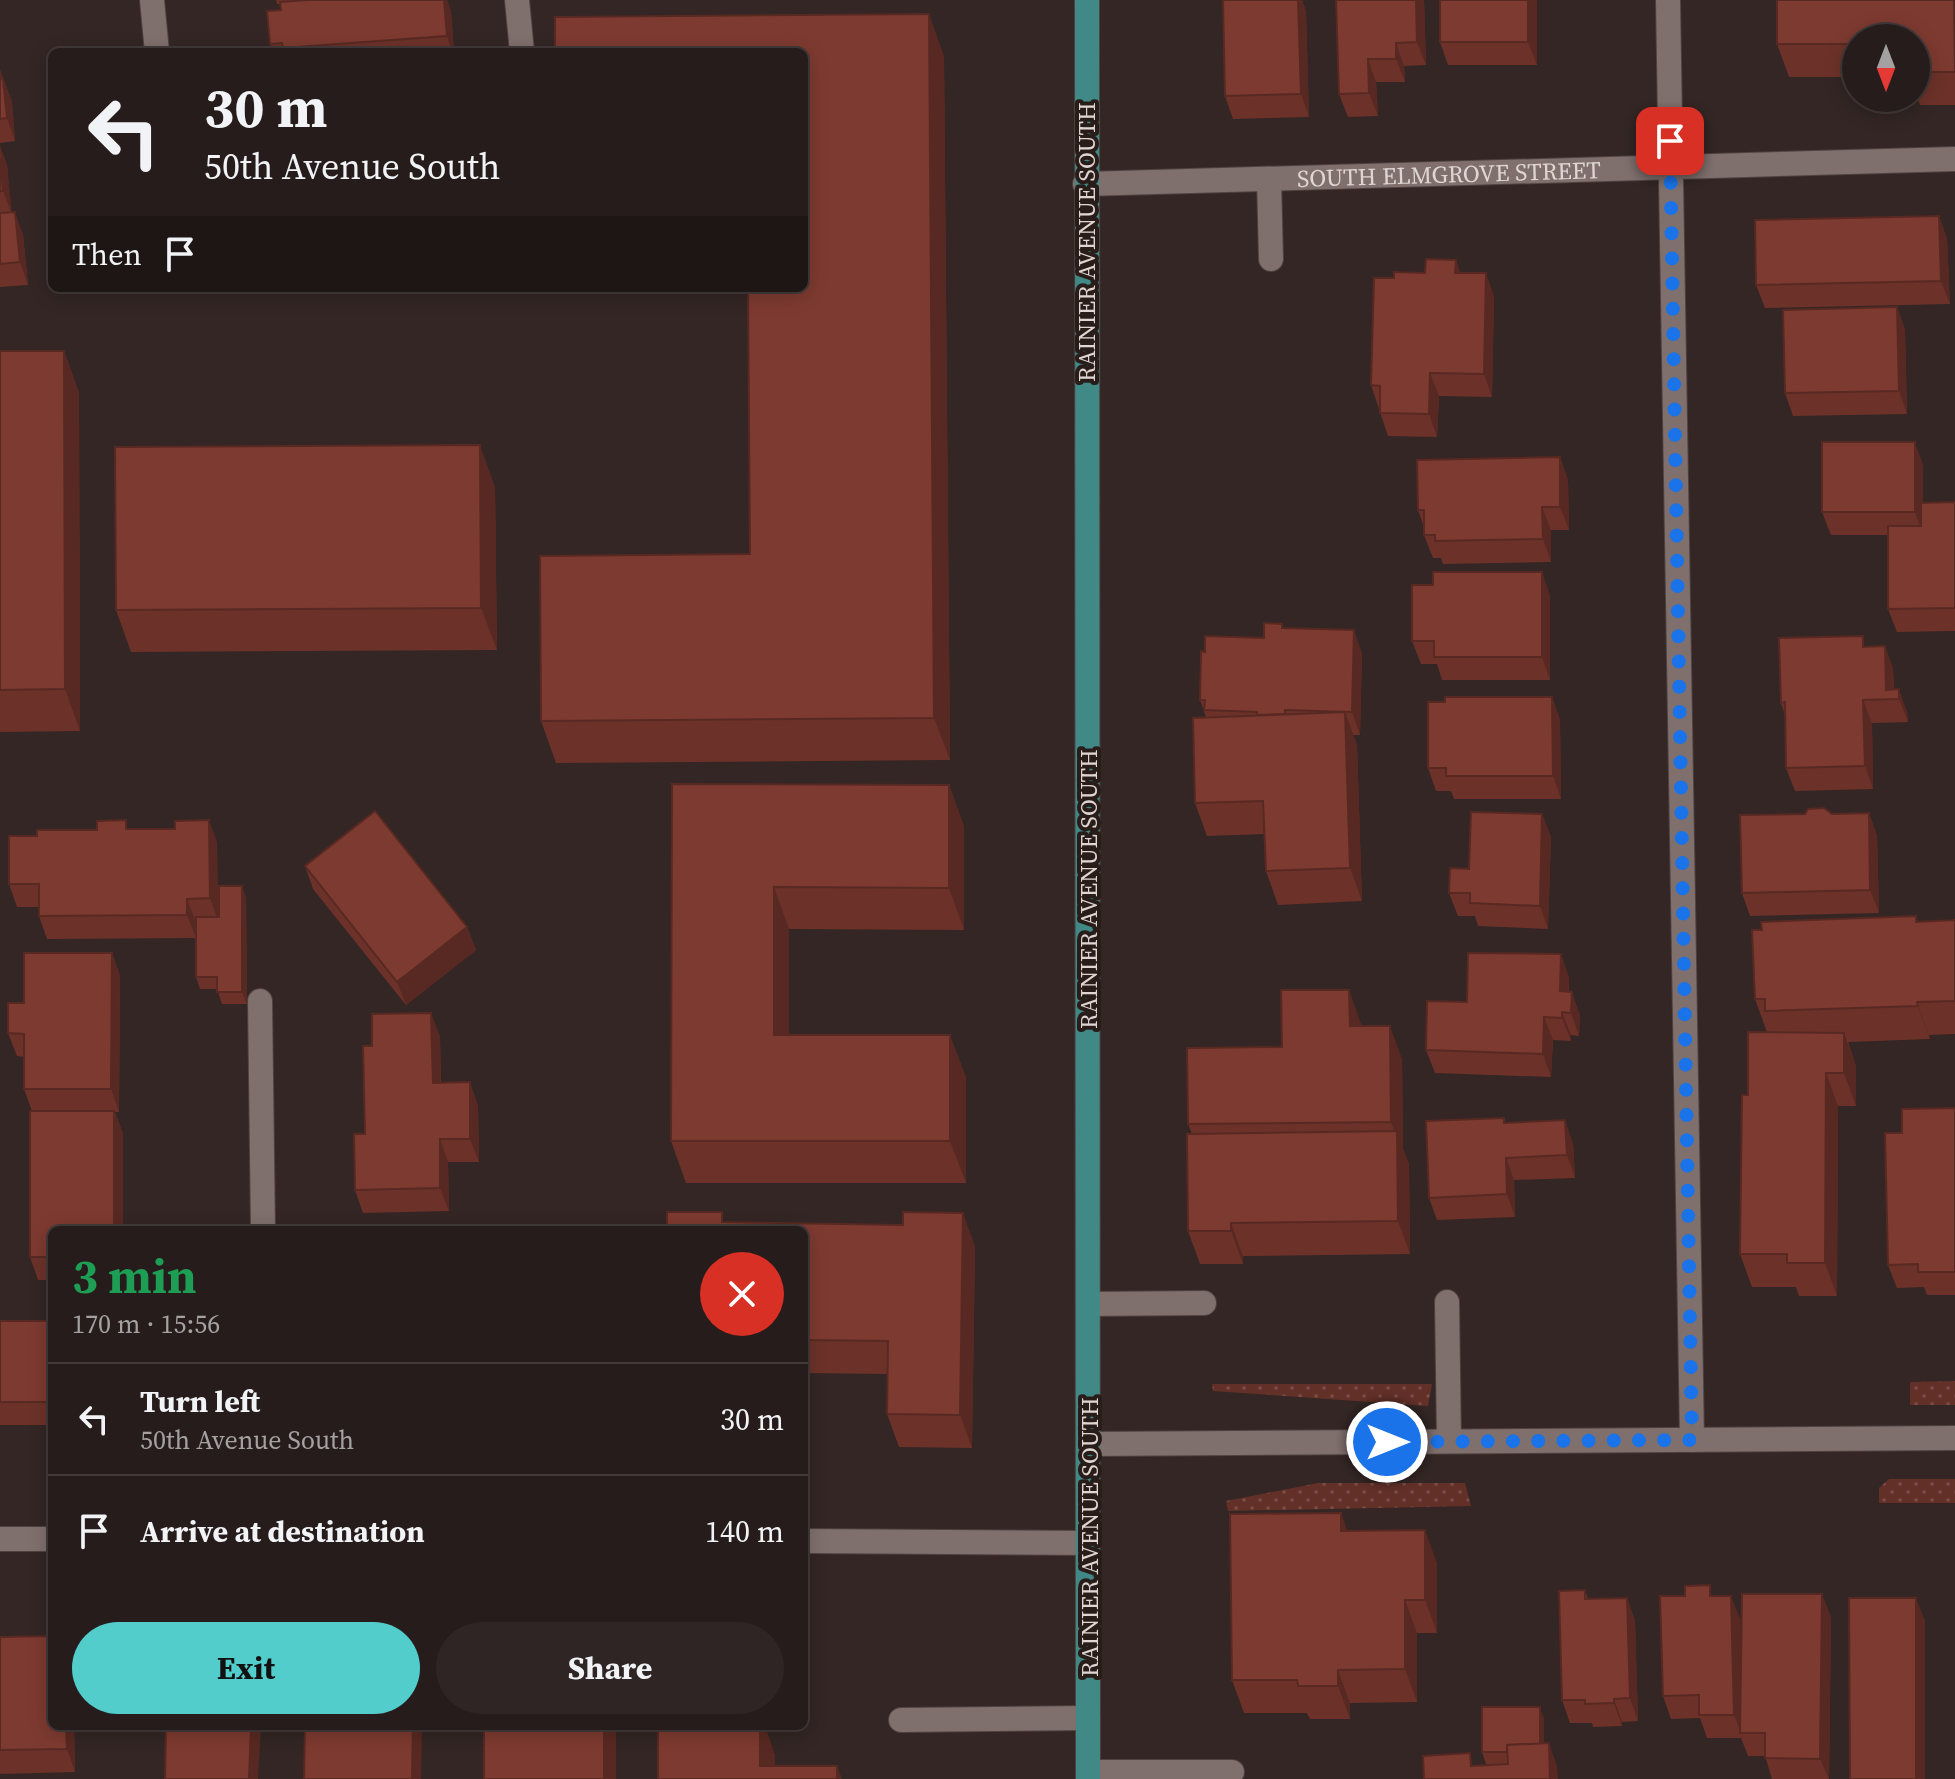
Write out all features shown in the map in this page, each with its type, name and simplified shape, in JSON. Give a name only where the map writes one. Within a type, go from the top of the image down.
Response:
[{"type":"main road","name":"RAINIER AVENUE SOUTH","points":[[1087,0],[1088,1776]]},
{"type":"street","points":[[152,0],[157,48]]},
{"type":"street","points":[[517,0],[522,48]]},
{"type":"street","points":[[1668,0],[1692,1440]]},
{"type":"street","name":"SOUTH ELMGROVE STREET","points":[[1085,184],[1955,159]]},
{"type":"street","points":[[1269,179],[1271,259]]},
{"type":"street","points":[[260,1001],[263,1226]]},
{"type":"street","points":[[1447,1302],[1449,1441]]},
{"type":"street","points":[[1089,1304],[1204,1303]]},
{"type":"street","points":[[1089,1444],[1955,1438]]},
{"type":"street","points":[[0,1539],[48,1539]]},
{"type":"street","points":[[808,1541],[1088,1543]]},
{"type":"street","points":[[901,1720],[1088,1718]]},
{"type":"street","points":[[1088,1776],[1232,1772]]},
{"type":"shaded area","points":[[1955,1381],[1955,1405],[1910,1405],[1910,1382]]},
{"type":"shaded area","points":[[1212,1384],[1432,1384],[1428,1406],[1213,1391]]},
{"type":"shaded area","points":[[1889,1479],[1955,1479],[1955,1503],[1879,1503],[1879,1488]]},
{"type":"shaded area","points":[[1318,1483],[1465,1483],[1471,1506],[1228,1511],[1226,1501]]},
{"type":"building","points":[[444,0],[447,36],[283,48],[282,43],[270,44],[267,11],[281,10],[280,2]]},
{"type":"building","points":[[1223,0],[1298,0],[1301,94],[1225,96]]},
{"type":"building","points":[[1336,0],[1416,0],[1417,42],[1396,43],[1396,59],[1368,59],[1369,93],[1339,94]]},
{"type":"building","points":[[1440,0],[1528,0],[1528,42],[1440,42]]},
{"type":"building","points":[[1777,0],[1954,0],[1955,72],[1930,72],[1930,24],[1842,24],[1842,44],[1777,44]]},
{"type":"building","points":[[929,14],[934,718],[541,721],[540,556],[750,554],[748,292],[808,292],[808,48],[555,48],[555,17]]},
{"type":"building","points":[[0,79],[3,79],[7,118],[0,119]]},
{"type":"building","points":[[0,158],[3,191],[0,191]]},
{"type":"building","points":[[15,212],[20,262],[0,264],[0,213]]},
{"type":"building","points":[[1939,216],[1941,281],[1756,285],[1755,220]]},
{"type":"building","points":[[1426,259],[1456,260],[1455,273],[1486,273],[1484,374],[1430,373],[1429,414],[1380,413],[1380,386],[1371,385],[1374,278],[1394,278],[1394,272],[1425,273]]},
{"type":"building","points":[[1897,307],[1899,391],[1785,393],[1783,310]]},
{"type":"building","points":[[0,351],[64,351],[65,689],[0,690]]},
{"type":"building","points":[[1822,442],[1915,442],[1915,512],[1822,512]]},
{"type":"building","points":[[480,445],[481,608],[116,610],[115,447]]},
{"type":"building","points":[[1560,457],[1560,507],[1542,507],[1543,539],[1435,541],[1435,535],[1424,535],[1424,510],[1418,510],[1417,460]]},
{"type":"building","points":[[1955,502],[1955,608],[1888,609],[1888,526],[1921,526],[1921,503]]},
{"type":"building","points":[[1433,572],[1542,572],[1542,657],[1434,657],[1434,641],[1412,641],[1412,585],[1433,585]]},
{"type":"building","points":[[1264,623],[1282,624],[1282,628],[1354,630],[1352,712],[1285,710],[1285,714],[1257,715],[1257,712],[1204,710],[1205,700],[1200,700],[1201,651],[1205,652],[1205,636],[1264,638]]},
{"type":"building","points":[[1863,636],[1863,647],[1885,646],[1886,690],[1899,689],[1899,699],[1863,700],[1865,766],[1786,768],[1785,702],[1781,703],[1779,638]]},
{"type":"building","points":[[1445,697],[1552,697],[1553,776],[1446,776],[1446,768],[1428,768],[1428,702],[1445,702]]},
{"type":"building","points":[[1345,712],[1350,868],[1266,871],[1263,801],[1195,803],[1193,718]]},
{"type":"building","points":[[672,784],[949,785],[949,888],[774,887],[774,1035],[950,1035],[950,1141],[671,1141]]},
{"type":"building","points":[[1824,808],[1832,814],[1869,813],[1870,890],[1742,893],[1740,815],[1805,814],[1808,809]]},
{"type":"building","points":[[375,811],[467,927],[397,982],[305,866]]},
{"type":"building","points":[[1471,812],[1542,814],[1540,906],[1470,903],[1470,893],[1449,893],[1450,868],[1469,869]]},
{"type":"building","points":[[126,820],[126,829],[175,829],[175,821],[209,820],[210,898],[187,899],[187,915],[39,916],[39,884],[9,884],[9,836],[37,836],[37,830],[97,830],[97,821]]},
{"type":"building","points":[[219,886],[242,886],[242,992],[217,992],[217,977],[196,977],[196,917],[219,917]]},
{"type":"building","points":[[1916,916],[1916,922],[1955,920],[1955,1001],[1917,1002],[1918,1006],[1765,1011],[1765,999],[1755,999],[1752,930],[1762,930],[1761,922]]},
{"type":"building","points":[[24,953],[112,953],[111,1089],[24,1089],[24,1034],[8,1033],[8,1003],[24,1003]]},
{"type":"building","points":[[1468,953],[1561,954],[1560,991],[1572,992],[1571,1013],[1562,1012],[1562,1018],[1544,1017],[1543,1054],[1426,1050],[1427,1001],[1467,1002]]},
{"type":"building","points":[[1281,990],[1349,990],[1350,1026],[1390,1026],[1391,1122],[1188,1124],[1187,1048],[1282,1047]]},
{"type":"building","points":[[431,1013],[433,1083],[470,1082],[470,1139],[440,1139],[440,1188],[355,1190],[354,1134],[365,1134],[363,1046],[372,1046],[372,1014]]},
{"type":"building","points":[[1748,1032],[1844,1033],[1844,1073],[1826,1073],[1825,1263],[1787,1263],[1787,1254],[1740,1254],[1742,1095],[1748,1095]]},
{"type":"building","points":[[1955,1108],[1955,1272],[1918,1272],[1918,1264],[1888,1265],[1885,1133],[1902,1133],[1902,1109]]},
{"type":"building","points":[[30,1111],[114,1111],[114,1226],[48,1226],[48,1257],[30,1257]]},
{"type":"building","points":[[1504,1118],[1504,1123],[1565,1120],[1567,1155],[1506,1158],[1507,1194],[1429,1198],[1426,1121]]},
{"type":"building","points":[[1397,1131],[1398,1221],[1231,1223],[1231,1231],[1188,1231],[1187,1134]]},
{"type":"building","points":[[667,1212],[722,1212],[722,1222],[903,1225],[903,1212],[963,1213],[960,1415],[887,1414],[888,1341],[808,1340],[808,1226],[667,1226]]},
{"type":"building","points":[[0,1321],[48,1321],[48,1402],[0,1402]]},
{"type":"building","points":[[1341,1513],[1341,1531],[1425,1530],[1425,1600],[1405,1600],[1405,1669],[1338,1670],[1338,1686],[1298,1686],[1297,1680],[1232,1680],[1230,1514]]},
{"type":"building","points":[[1710,1585],[1710,1596],[1731,1596],[1734,1715],[1699,1715],[1699,1695],[1663,1696],[1660,1596],[1685,1596],[1685,1586]]},
{"type":"building","points":[[1585,1590],[1585,1599],[1627,1598],[1630,1698],[1614,1699],[1614,1703],[1585,1704],[1585,1700],[1562,1700],[1559,1591]]},
{"type":"building","points":[[1742,1594],[1822,1594],[1820,1759],[1765,1758],[1765,1733],[1740,1733]]},
{"type":"building","points":[[1849,1598],[1916,1598],[1916,1779],[1850,1779]]},
{"type":"building","points":[[48,1636],[48,1730],[66,1730],[67,1749],[0,1750],[0,1637]]},
{"type":"building","points":[[1482,1707],[1540,1707],[1540,1744],[1507,1745],[1507,1752],[1482,1752]]},
{"type":"building","points":[[166,1730],[251,1730],[249,1779],[165,1779]]},
{"type":"building","points":[[305,1730],[413,1730],[412,1779],[304,1779]]},
{"type":"building","points":[[484,1730],[604,1730],[604,1779],[484,1779]]},
{"type":"building","points":[[658,1730],[760,1730],[760,1766],[837,1766],[837,1779],[658,1779]]},
{"type":"building","points":[[1549,1743],[1550,1779],[1424,1779],[1423,1756],[1470,1753],[1471,1766],[1508,1764],[1507,1745]]},
{"type":"route","points":[[1387,1442],[1692,1440],[1670,141]]}]
